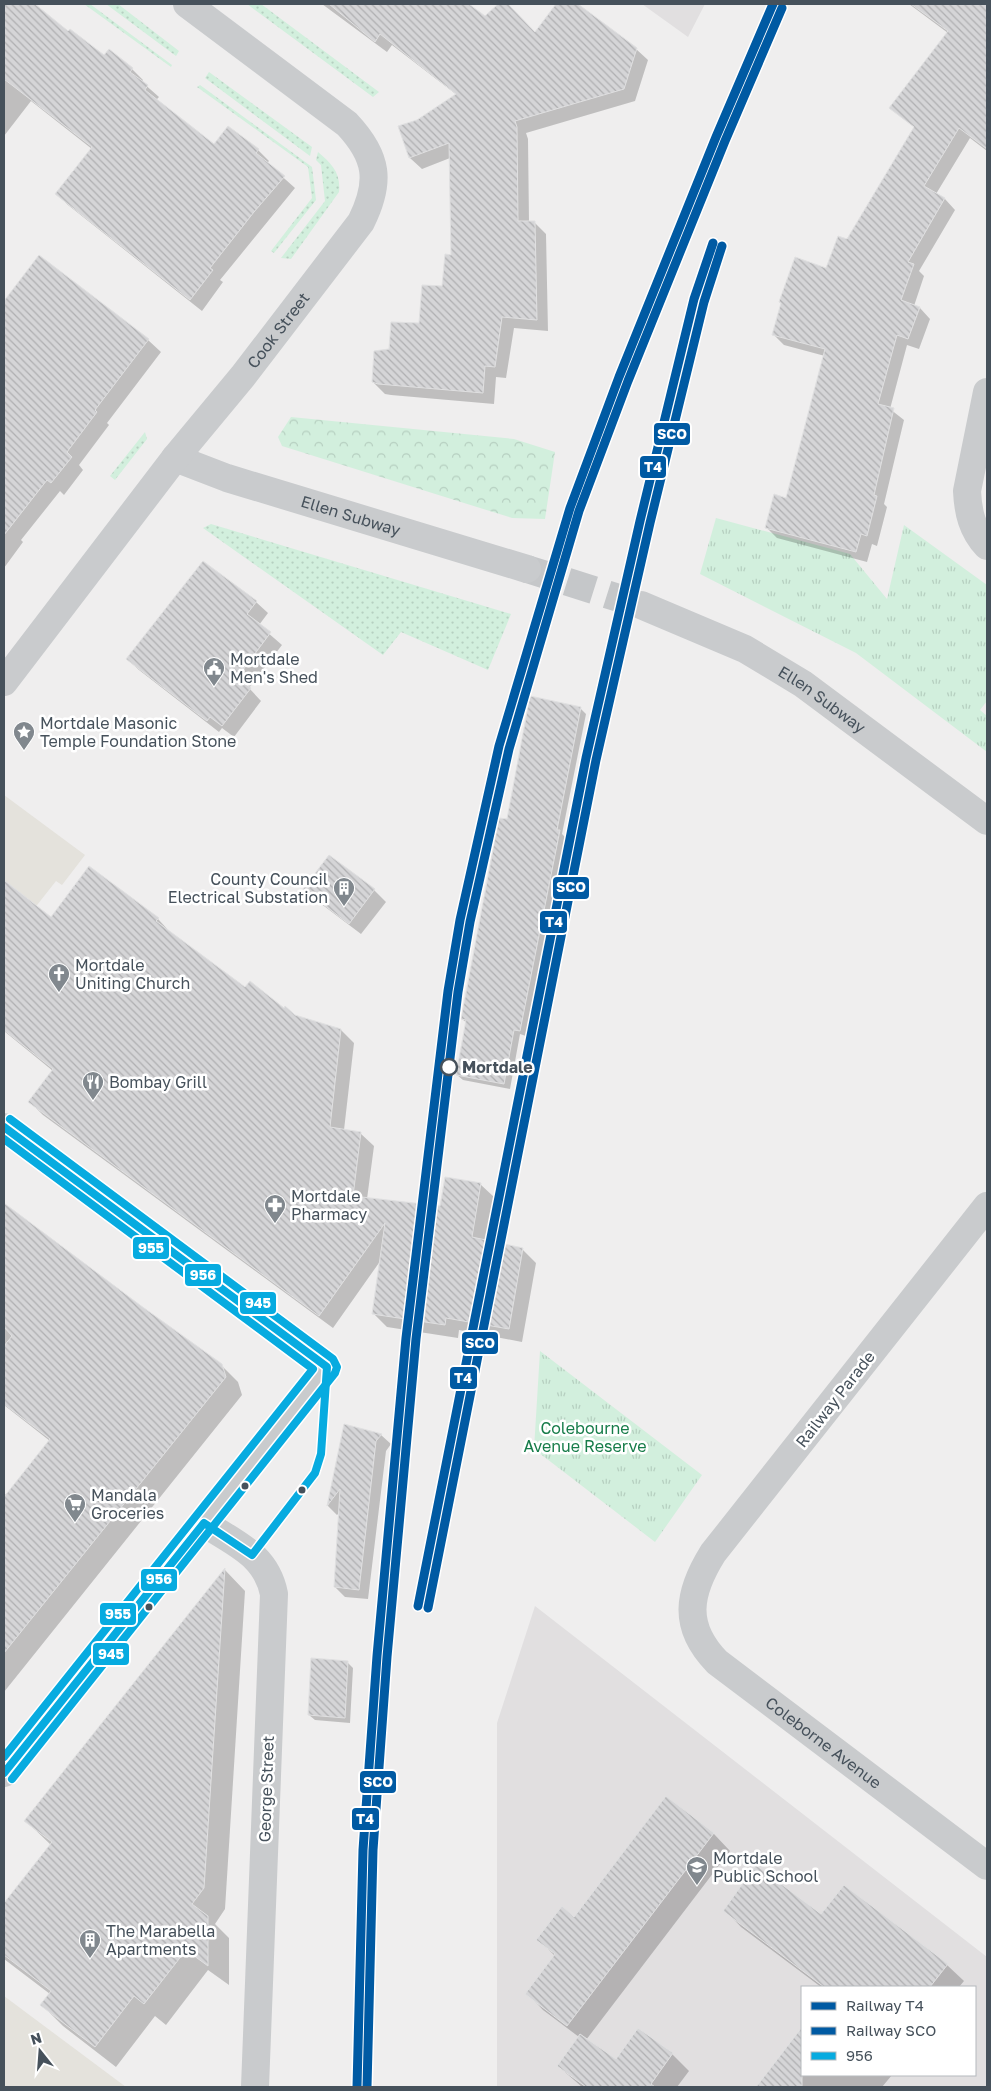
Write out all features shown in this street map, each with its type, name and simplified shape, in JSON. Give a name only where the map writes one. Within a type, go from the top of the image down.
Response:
[{"type":"street","name":"Cook Street","points":[[4,682],[175,458],[243,376],[360,222],[369,205],[374,184],[374,168],[358,136],[347,124],[187,4]]},
{"type":"street","points":[[987,392],[967,491],[971,521],[987,546]]},
{"type":"street","name":"Ellen Subway","points":[[175,458],[228,478],[527,569]]},
{"type":"street","name":"Ellen Subway","points":[[641,606],[745,649],[802,684],[987,821]]},
{"type":"street","points":[[4,1126],[327,1367],[4,1773]]},
{"type":"street","name":"Railway Parade","points":[[692,1598],[697,1582],[713,1553],[987,1206]]},
{"type":"street","name":"George Street","points":[[204,1523],[259,1560],[268,1574],[274,1594],[255,2087]]},
{"type":"street","name":"Coleborne Avenue","points":[[692,1598],[692,1615],[698,1636],[706,1650],[717,1662],[987,1866]]},
{"type":"shaded area","points":[[642,4],[705,4],[688,37]]},
{"type":"shaded area","points":[[4,795],[85,855],[62,885],[56,881],[4,947]]},
{"type":"shaded area","name":"Mortdale Public School","points":[[535,1606],[987,1957],[987,2087],[497,2087],[497,1723]]},
{"type":"shaded area","points":[[4,1996],[126,2087],[4,2087]]},
{"type":"green space","points":[[84,4],[90,4],[172,65],[171,67]]},
{"type":"green space","points":[[106,4],[118,4],[179,51],[176,56]]},
{"type":"green space","points":[[247,4],[261,4],[379,92],[373,97]]},
{"type":"green space","points":[[209,72],[312,147],[310,156],[205,78]]},
{"type":"green space","points":[[200,85],[312,167],[316,200],[274,253],[271,251],[312,198],[308,167],[197,87]]},
{"type":"green space","points":[[318,152],[337,174],[339,192],[291,259],[281,258],[325,201],[321,165],[316,160]]},
{"type":"green space","points":[[291,417],[514,439],[555,452],[545,519],[512,518],[282,446],[278,437]]},
{"type":"green space","points":[[145,432],[147,439],[115,480],[110,476]]},
{"type":"green space","points":[[716,518],[850,554],[887,599],[904,525],[987,585],[987,701],[980,710],[987,716],[987,752],[856,653],[700,574]]},
{"type":"green space","points":[[211,524],[511,614],[488,670],[401,632],[383,655],[203,528]]},
{"type":"green space","name":"Colebourne Avenue Reserve","points":[[540,1351],[702,1475],[655,1542],[534,1449]]},
{"type":"building","points":[[4,4],[35,4],[68,31],[70,29],[104,55],[109,49],[133,68],[130,72],[148,85],[145,90],[214,144],[228,126],[259,149],[256,153],[285,176],[210,268],[213,270],[190,300],[55,194],[92,147],[4,79]]},
{"type":"building","points":[[329,4],[469,4],[485,16],[498,4],[508,4],[535,32],[556,4],[578,4],[637,48],[624,89],[515,121],[517,127],[518,221],[535,221],[537,320],[502,317],[495,367],[485,366],[483,393],[372,382],[374,351],[389,349],[391,322],[419,323],[422,285],[442,286],[445,254],[451,255],[449,143],[409,158],[398,126],[417,120],[456,94],[380,34],[375,42]]},
{"type":"building","points":[[911,4],[987,4],[987,149],[959,128],[924,186],[945,198],[908,262],[914,264],[901,300],[920,307],[908,339],[897,335],[878,404],[894,408],[874,495],[877,496],[867,536],[861,534],[856,552],[765,528],[774,494],[786,498],[825,349],[772,335],[781,303],[779,302],[795,257],[826,268],[838,236],[847,239],[914,127],[889,108],[948,31]]},
{"type":"building","points":[[39,255],[149,339],[95,410],[97,412],[67,452],[72,457],[51,483],[47,480],[4,535],[4,301]]},
{"type":"building","points":[[203,561],[257,601],[247,614],[271,632],[237,678],[251,688],[222,726],[210,717],[207,721],[126,659]]},
{"type":"building","points":[[530,696],[581,707],[557,830],[560,830],[520,1031],[514,1030],[504,1084],[456,1075],[466,1020],[461,1019],[499,818],[507,819]]},
{"type":"building","name":"County Council Electrical Substation","points":[[329,855],[375,889],[349,924],[303,889]]},
{"type":"building","points":[[89,866],[159,918],[156,921],[245,987],[250,981],[295,1015],[341,1029],[330,1127],[361,1132],[353,1196],[440,1206],[445,1177],[481,1183],[472,1237],[523,1248],[509,1329],[446,1318],[445,1325],[372,1314],[385,1223],[319,1316],[28,1102],[53,1069],[4,1030],[4,880],[51,917]]},
{"type":"building","points":[[4,1203],[222,1364],[226,1377],[4,1653],[4,1497],[50,1439],[4,1404],[4,1346],[12,1336],[4,1327]]},
{"type":"building","points":[[344,1424],[382,1434],[376,1441],[359,1590],[334,1587],[340,1489],[327,1506]]},
{"type":"building","points":[[225,1568],[204,1888],[192,1904],[208,1916],[208,1966],[186,1950],[144,2004],[134,1996],[95,2047],[40,2005],[51,1991],[4,1955],[4,1903],[52,1842],[24,1821]]},
{"type":"building","points":[[311,1658],[348,1661],[345,1718],[308,1715]]},
{"type":"building","points":[[666,1796],[714,1833],[567,2026],[525,1994],[555,1954],[536,1940],[562,1906],[574,1917]]},
{"type":"building","points":[[756,1865],[821,1914],[844,1885],[948,1964],[931,1986],[823,1986],[723,1911]]},
{"type":"building","points":[[638,2028],[673,2053],[651,2084],[655,2087],[586,2087],[557,2066],[580,2034],[616,2059]]},
{"type":"building","points":[[801,2028],[802,2087],[756,2087]]},
{"type":"tunnel","points":[[527,569],[641,605]]},
{"type":"rail line","name":"T4","points":[[357,2087],[363,1850],[377,1656],[406,1338],[448,991],[460,920],[499,746],[570,508],[619,377],[716,137],[773,4]]},
{"type":"rail line","name":"SCO","points":[[367,2087],[373,1850],[387,1657],[416,1339],[458,992],[470,922],[509,749],[579,511],[628,381],[725,141],[782,8]]},
{"type":"rail line","name":"T4","points":[[418,1606],[586,758],[640,521],[694,299],[713,243]]},
{"type":"rail line","name":"SCO","points":[[428,1608],[596,760],[650,523],[704,302],[722,246]]},
{"type":"transit line","name":"945","points":[[10,1119],[333,1359],[337,1367],[335,1373],[12,1779]]},
{"type":"transit line","name":"956","points":[[4,1127],[327,1367],[321,1454],[315,1473],[252,1555],[204,1523],[4,1773]]},
{"type":"transit line","name":"955","points":[[4,1139],[313,1369],[4,1757]]},
{"type":"place","name":"Mortdale Men's Shed","points":[[214,687]]},
{"type":"place","name":"Mortdale Masonic Temple Foundation Stone","points":[[24,751]]},
{"type":"place","name":"County Council Electrical Substation","points":[[344,907]]},
{"type":"place","name":"Mortdale Uniting Church","points":[[59,993]]},
{"type":"place","name":"Mortdale","points":[[449,1067]]},
{"type":"place","name":"Bombay Grill","points":[[93,1101]]},
{"type":"place","name":"Mortdale Pharmacy","points":[[275,1224]]},
{"type":"place","name":"Mandala Groceries","points":[[75,1523]]},
{"type":"place","name":"Mortdale Public School","points":[[697,1886]]},
{"type":"place","name":"The Marabella Apartments","points":[[90,1959]]}]
